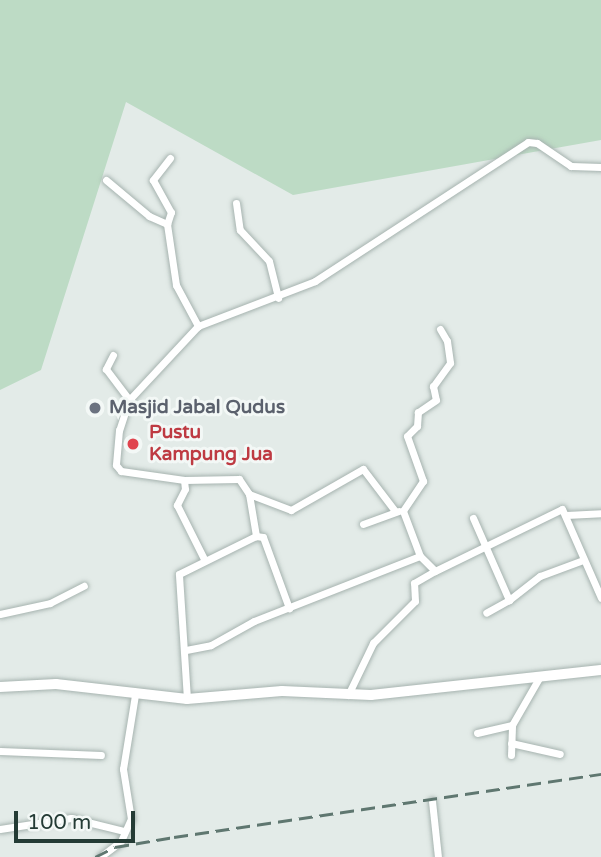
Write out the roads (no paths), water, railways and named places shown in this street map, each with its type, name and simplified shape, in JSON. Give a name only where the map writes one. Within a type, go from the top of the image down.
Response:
[{"type":"street","points":[[257,536],[248,494],[242,481],[233,477],[184,480],[118,468],[119,430],[129,400],[198,326],[278,298],[337,267],[528,142],[537,143],[571,166],[601,167]]},
{"type":"street","points":[[170,158],[153,180],[170,208],[167,225],[176,285],[198,326]]},
{"type":"street","points":[[106,180],[149,216],[167,225]]},
{"type":"street","points":[[236,203],[240,230],[269,261],[278,298]]},
{"type":"street","points":[[363,524],[399,511],[423,481],[407,436],[417,426],[419,411],[436,400],[433,386],[450,363],[447,341],[440,329]]},
{"type":"street","points":[[113,355],[106,369],[129,400]]},
{"type":"street","points":[[248,494],[291,510],[364,469],[399,511],[420,556],[435,571]]},
{"type":"street","points":[[184,480],[185,489],[177,505],[204,559]]},
{"type":"street","points":[[348,695],[373,643],[415,601],[414,583],[485,550],[557,509],[566,515],[601,598]]},
{"type":"street","points":[[566,515],[601,513]]},
{"type":"street","points":[[473,518],[509,600]]},
{"type":"street","points":[[187,699],[186,650],[177,579],[204,559],[257,536],[263,537],[289,608]]},
{"type":"street","points":[[186,650],[211,645],[289,608],[420,556]]},
{"type":"street","points":[[486,613],[509,600],[540,576],[583,560]]},
{"type":"street","points":[[0,614],[42,605],[84,586]]},
{"type":"street","points":[[0,687],[56,684],[187,699],[282,691],[348,695],[412,693],[601,670]]},
{"type":"street","points":[[511,755],[512,725],[539,678]]},
{"type":"street","points":[[100,857],[112,851],[131,820],[123,769],[135,695]]},
{"type":"street","points":[[477,733],[512,725]]},
{"type":"street","points":[[511,743],[560,754]]},
{"type":"street","points":[[0,751],[101,755]]},
{"type":"street","points":[[432,801],[439,857]]},
{"type":"street","points":[[0,829],[71,818],[124,831]]},
{"type":"railway","points":[[95,857],[115,847],[174,837],[601,774]]},
{"type":"place","name":"Masjid Jabal Qudus","points":[[95,408]]},
{"type":"place","name":"Pustu Kampung Jua","points":[[133,444]]}]
